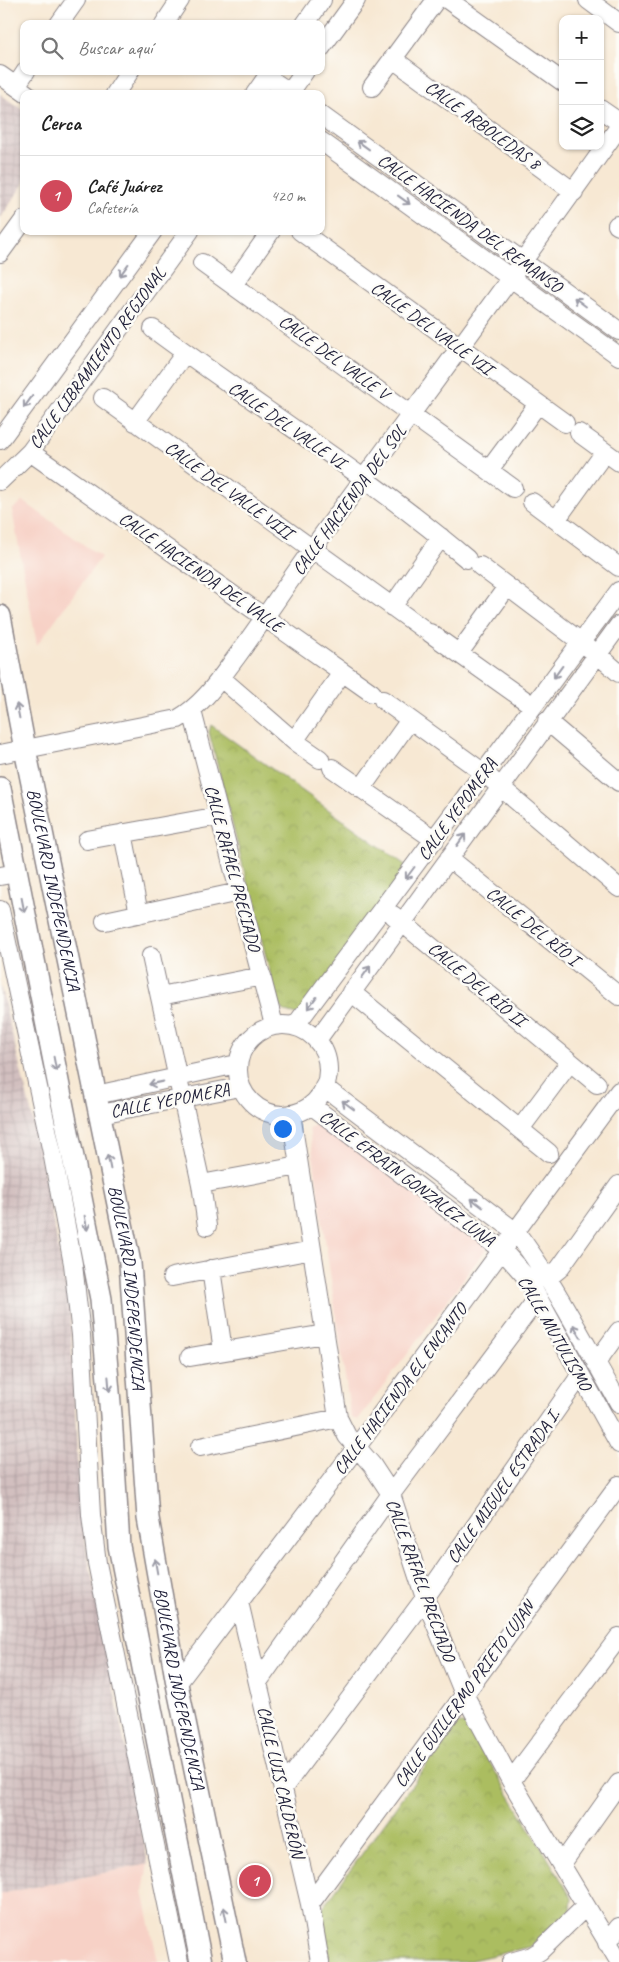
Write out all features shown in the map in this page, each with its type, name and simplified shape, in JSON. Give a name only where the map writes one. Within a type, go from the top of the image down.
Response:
[{"type":"main road","name":"BOULEVARD INDEPENDENCIA","points":[[0,616],[25,749],[130,1263],[148,1518],[177,1684],[235,1962]]},
{"type":"main road","name":"BOULEVARD INDEPENDENCIA","points":[[0,788],[8,874],[101,1299],[111,1415],[119,1546],[201,1962]]},
{"type":"street","points":[[62,20],[76,0]]},
{"type":"street","points":[[167,20],[180,0]]},
{"type":"street","points":[[308,20],[322,0]]},
{"type":"street","points":[[325,43],[356,0]]},
{"type":"street","points":[[372,87],[436,0]]},
{"type":"street","points":[[448,0],[559,79]]},
{"type":"street","points":[[588,0],[619,23]]},
{"type":"street","name":"CALLE ARBOLEDAS 8","points":[[393,59],[574,192]]},
{"type":"street","points":[[0,75],[21,90],[25,75]]},
{"type":"street","points":[[117,90],[127,75]]},
{"type":"street","points":[[258,90],[268,75]]},
{"type":"street","points":[[270,75],[287,90]]},
{"type":"street","points":[[292,90],[302,75]]},
{"type":"street","points":[[604,112],[619,122]]},
{"type":"street","name":"CALLE HACIENDA DEL REMANSO","points":[[325,118],[619,331]]},
{"type":"street","name":"CALLE HACIENDA DEL SOL","points":[[0,754],[178,719],[192,711],[206,697],[266,617],[311,550],[512,278],[619,128]]},
{"type":"street","name":"CALLE HACIENDA DEL REMANSO","points":[[325,144],[619,356]]},
{"type":"street","points":[[0,253],[20,226]]},
{"type":"street","name":"CALLE LIBRAMIENTO REGIONAL","points":[[0,440],[150,235]]},
{"type":"street","name":"CALLE LIBRAMIENTO REGIONAL","points":[[0,481],[30,452],[187,235]]},
{"type":"street","points":[[234,285],[268,235]]},
{"type":"street","name":"CALLE DEL VALLE VII","points":[[305,235],[612,457]]},
{"type":"street","name":"CALLE DEL VALLE V","points":[[202,263],[513,488]]},
{"type":"street","name":"CALLE DEL VALLE VI","points":[[153,329],[441,537],[597,654],[619,673]]},
{"type":"street","points":[[135,422],[185,353]]},
{"type":"street","name":"CALLE DEL VALLE VIII","points":[[102,398],[311,550],[533,706]]},
{"type":"street","points":[[489,470],[538,404]]},
{"type":"street","name":"CALLE HACIENDA DEL VALLE","points":[[30,452],[266,617],[484,773],[619,888]]},
{"type":"street","points":[[556,520],[612,457]]},
{"type":"street","points":[[532,502],[619,567]]},
{"type":"street","points":[[392,607],[441,537]]},
{"type":"street","points":[[458,652],[507,587]]},
{"type":"street","name":"CALLE YEPOMERA","points":[[295,1026],[619,591]]},
{"type":"street","name":"CALLE YEPOMERA","points":[[317,1040],[547,721],[619,625]]},
{"type":"street","points":[[294,741],[342,673]]},
{"type":"street","points":[[221,678],[294,741],[435,840]]},
{"type":"street","name":"CALLE RAFAEL PRECIADO","points":[[192,711],[274,1025]]},
{"type":"street","points":[[361,789],[410,720]]},
{"type":"street","points":[[547,721],[619,782]]},
{"type":"street","points":[[87,840],[219,816]]},
{"type":"street","points":[[123,833],[139,914]]},
{"type":"street","name":"CALLE DEL RÍO I","points":[[448,858],[618,994]]},
{"type":"street","points":[[105,921],[239,892]]},
{"type":"street","name":"CALLE DEL RÍO II","points":[[384,908],[597,1084]]},
{"type":"street","points":[[0,910],[53,1157],[73,1264],[81,1334],[91,1516],[97,1563],[179,1962]]},
{"type":"street","points":[[151,956],[201,1184],[208,1226]]},
{"type":"street","points":[[160,996],[262,976]]},
{"type":"street","points":[[351,992],[549,1153]]},
{"type":"street","points":[[274,1025],[295,1026],[307,1031],[317,1040],[322,1048],[328,1067],[324,1087],[311,1105],[302,1111],[279,1115],[266,1112],[246,1098],[240,1087],[237,1064],[240,1053],[246,1042],[260,1031],[274,1025]]},
{"type":"street","points":[[520,1129],[570,1062]]},
{"type":"street","name":"CALLE YEPOMERA","points":[[98,1104],[178,1078],[237,1064]]},
{"type":"street","name":"CALLE YEPOMERA","points":[[98,1104],[182,1099],[240,1087]]},
{"type":"street","name":"CALLE EFRAIN GONZALEZ LUNA","points":[[324,1087],[516,1232]]},
{"type":"street","name":"CALLE HACIENDA EL ENCANTO","points":[[177,1684],[503,1251],[619,1091]]},
{"type":"street","name":"CALLE EFRAIN GONZALEZ LUNA","points":[[311,1105],[503,1251]]},
{"type":"street","name":"CALLE RAFAEL PRECIADO","points":[[291,1114],[338,1418],[347,1436],[372,1465],[392,1494],[425,1598],[464,1694],[511,1780],[585,1907],[619,1961]]},
{"type":"street","points":[[201,1184],[299,1166]]},
{"type":"street","points":[[527,1278],[548,1278],[559,1269],[619,1186]]},
{"type":"street","name":"CALLE MUTULISMO","points":[[516,1232],[548,1278],[619,1403]]},
{"type":"street","points":[[172,1277],[312,1250]]},
{"type":"street","name":"CALLE MUTULISMO","points":[[503,1251],[527,1278],[619,1444]]},
{"type":"street","points":[[211,1269],[223,1351]]},
{"type":"street","points":[[258,1682],[392,1494],[538,1299]]},
{"type":"street","points":[[596,1363],[619,1331]]},
{"type":"street","points":[[190,1357],[325,1334]]},
{"type":"street","name":"CALLE MIGUEL ESTRADA I.","points":[[283,1788],[425,1598],[580,1376]]},
{"type":"street","points":[[200,1447],[338,1418]]},
{"type":"street","name":"CALLE GUILLERMO PRIETO LUJAN","points":[[310,1904],[619,1485]]},
{"type":"street","name":"CALLE LUIS CALDERÓN","points":[[239,1602],[310,1904],[320,1962]]},
{"type":"street","points":[[511,1780],[619,1637]]},
{"type":"street","points":[[561,1865],[619,1783]]},
{"type":"street","points":[[511,1962],[532,1956],[540,1951],[585,1907]]},
{"type":"street","points":[[607,1943],[619,1927]]},
{"type":"shaded area","points":[[0,94],[20,108],[20,189],[0,219]]},
{"type":"shaded area","points":[[23,501],[101,557],[37,645],[12,510]]},
{"type":"shaded area","points":[[0,985],[37,1136],[70,1311],[80,1515],[148,1864],[0,1894]]},
{"type":"shaded area","points":[[322,1121],[488,1246],[358,1420],[351,1418],[309,1128]]},
{"type":"shaded area","points":[[148,1864],[143,1891],[158,1962],[0,1962],[0,1894]]},
{"type":"green space","points":[[211,725],[408,867],[301,1014],[288,1013],[278,1004],[209,732]]},
{"type":"green space","points":[[457,1723],[467,1725],[572,1898],[571,1910],[530,1947],[463,1962],[330,1962],[319,1913]]},
{"type":"place","name":"Café Juárez","points":[[255,1881]]}]
